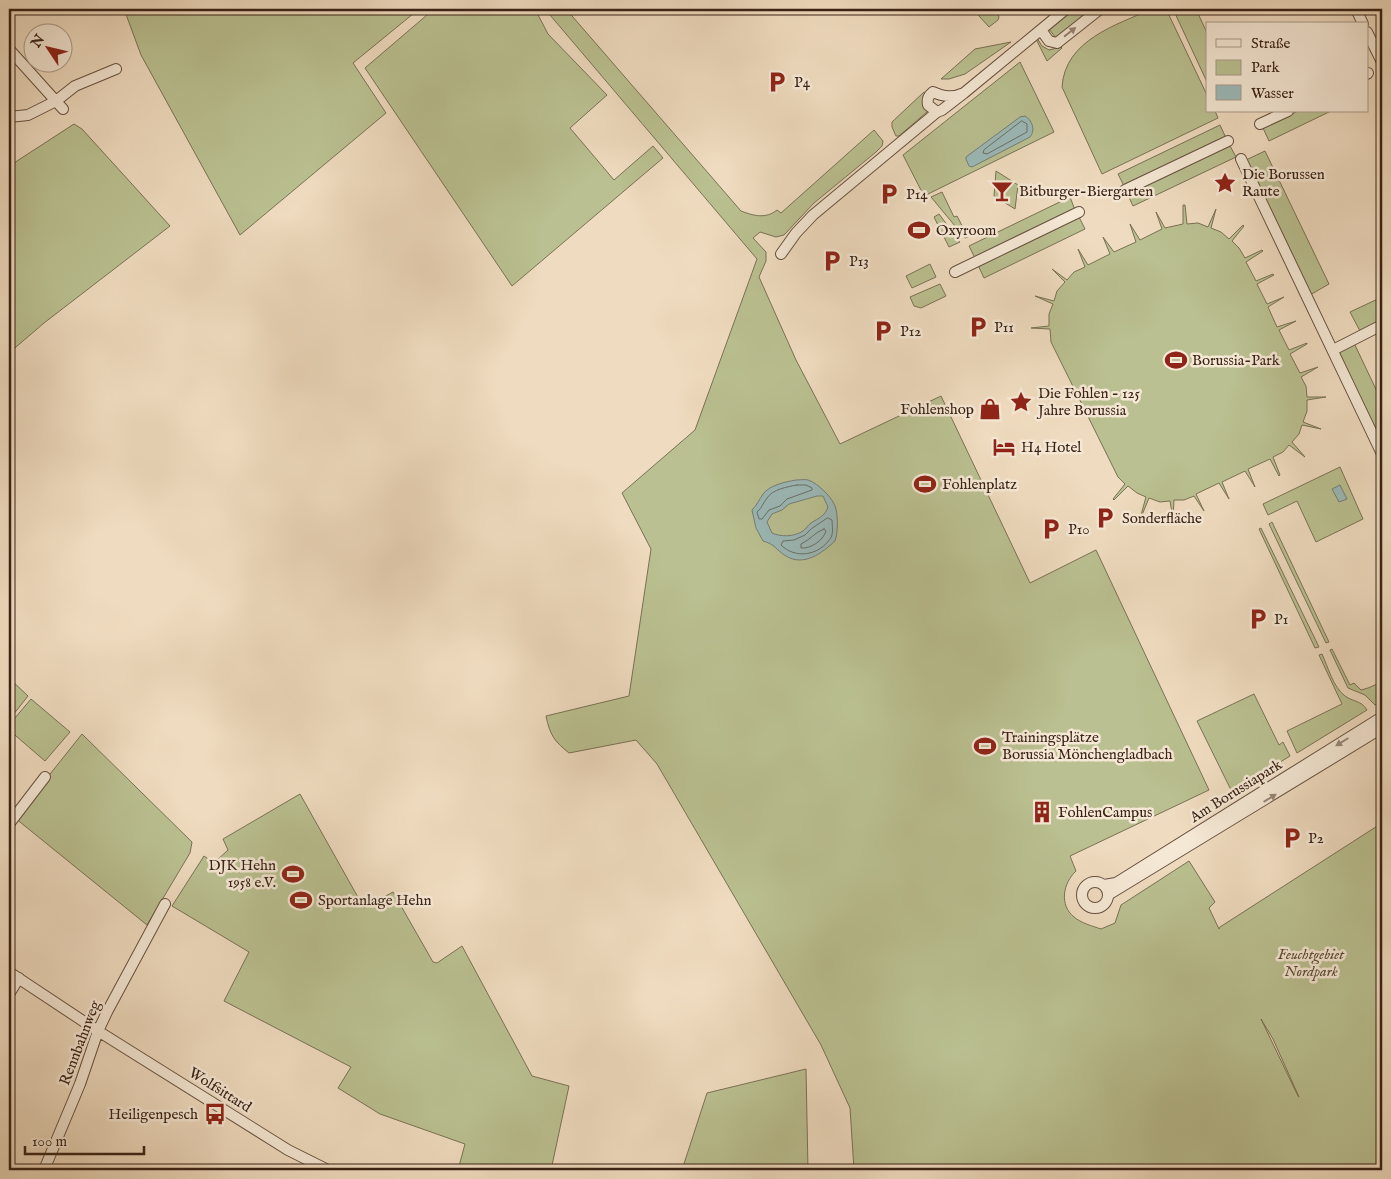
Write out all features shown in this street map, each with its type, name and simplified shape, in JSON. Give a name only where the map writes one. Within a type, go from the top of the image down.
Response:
[{"type":"street","points":[[781,254],[813,215],[937,112],[964,93],[1066,9]]},
{"type":"street","points":[[1041,30],[1049,41],[1057,42],[1100,9]]},
{"type":"street","points":[[1356,9],[1362,22]]},
{"type":"street","points":[[1368,34],[1382,62]]},
{"type":"street","points":[[9,49],[60,105]]},
{"type":"street","points":[[9,116],[28,115],[60,105],[74,86],[116,69]]},
{"type":"street","points":[[937,112],[928,105],[927,100],[933,92],[950,97],[964,93]]},
{"type":"street","points":[[1260,124],[1286,112]]},
{"type":"street","points":[[1125,190],[1228,141]]},
{"type":"street","points":[[1240,158],[1382,454]]},
{"type":"street","points":[[955,272],[1079,212]]},
{"type":"street","points":[[1333,350],[1382,326]]},
{"type":"street","name":"Am Borussiapark","points":[[1382,717],[1116,883],[1104,885],[1095,881],[1086,884],[1081,892],[1082,901],[1091,908],[1099,908],[1105,903],[1108,896],[1382,728]]},
{"type":"street","points":[[9,824],[45,777]]},
{"type":"street","points":[[1104,885],[1108,896]]},
{"type":"street","name":"Rennbahnweg","points":[[44,1170],[80,1084],[98,1031],[165,904]]},
{"type":"street","points":[[9,972],[98,1031]]},
{"type":"street","points":[[9,994],[19,978]]},
{"type":"street","name":"Wolfsittard","points":[[98,1031],[288,1150],[328,1170]]},
{"type":"green space","points":[[124,9],[154,9],[156,12],[163,9],[419,9],[353,63],[386,113],[240,235],[141,55]]},
{"type":"green space","points":[[434,9],[535,9],[548,34],[607,95],[570,128],[614,180],[653,146],[663,158],[512,286],[365,68]]},
{"type":"green space","name":"Feuchtgebiet Nordpark","points":[[547,9],[566,9],[741,211],[760,216],[769,215],[777,210],[781,213],[874,130],[883,141],[882,146],[876,152],[814,203],[784,235],[776,237],[760,232],[753,238],[766,252],[766,261],[759,277],[796,360],[840,444],[941,396],[1030,583],[1096,550],[1209,790],[1070,856],[1076,871],[1068,882],[1064,894],[1066,906],[1074,917],[1083,923],[1101,929],[1115,923],[1121,905],[1189,861],[1215,902],[1209,908],[1219,929],[1382,823],[1382,1170],[854,1170],[850,1108],[821,1045],[657,764],[636,740],[569,753],[553,737],[546,716],[629,696],[651,549],[622,493],[695,430],[757,259],[550,15]],"holes":[[[1261,1019],[1273,1039],[1299,1097]]]},
{"type":"green space","points":[[979,9],[996,9],[999,17],[998,20],[989,27],[979,16],[977,11]]},
{"type":"green space","points":[[1073,9],[1093,9],[1056,38],[1049,29]]},
{"type":"green space","points":[[1152,9],[1167,11],[1206,93],[1206,112],[1215,112],[1218,118],[1102,174],[1062,87],[1065,71],[1072,57],[1082,46],[1108,28]]},
{"type":"green space","points":[[1173,9],[1196,9],[1206,31],[1206,80]]},
{"type":"green space","points":[[1037,38],[1042,46],[1049,50],[1062,48],[1047,61]]},
{"type":"green space","points":[[1011,42],[965,74],[949,79],[941,79],[975,49]]},
{"type":"green space","points":[[1020,62],[1054,132],[924,196],[903,155]]},
{"type":"green space","points":[[924,92],[926,93],[928,111],[899,136],[896,136],[892,122]]},
{"type":"green space","points":[[1296,112],[1329,112],[1269,141],[1263,128]]},
{"type":"green space","points":[[74,124],[82,129],[170,226],[44,323],[9,353],[9,168]]},
{"type":"green space","points":[[1220,125],[1226,138],[1124,186],[1118,174]]},
{"type":"green space","points":[[1229,144],[1236,157],[1133,206],[1127,193]]},
{"type":"green space","points":[[1265,151],[1329,284],[1310,295],[1246,160]]},
{"type":"green space","points":[[996,171],[1018,185],[1015,209],[994,196]]},
{"type":"green space","points":[[942,192],[954,217],[957,216],[968,237],[965,238],[931,197]]},
{"type":"green space","points":[[1070,197],[1075,210],[975,258],[969,246]]},
{"type":"green space","name":"Borussia-Park","points":[[1183,205],[1185,205],[1187,224],[1198,223],[1208,227],[1216,209],[1211,228],[1221,232],[1229,239],[1243,225],[1232,241],[1245,258],[1263,251],[1246,262],[1256,281],[1274,275],[1257,284],[1267,304],[1284,297],[1268,307],[1277,327],[1296,321],[1279,330],[1289,350],[1307,343],[1290,354],[1300,373],[1318,367],[1301,377],[1306,386],[1307,397],[1326,397],[1307,400],[1307,411],[1303,422],[1321,429],[1302,425],[1299,434],[1292,442],[1305,457],[1289,445],[1283,452],[1273,457],[1279,476],[1270,459],[1248,469],[1255,487],[1245,471],[1222,482],[1229,499],[1219,483],[1196,494],[1204,511],[1194,496],[1184,500],[1174,500],[1173,519],[1170,501],[1160,502],[1149,498],[1141,515],[1146,497],[1128,486],[1113,499],[1125,484],[1118,477],[1051,342],[1050,329],[1031,328],[1049,326],[1049,314],[1053,304],[1035,296],[1054,301],[1057,291],[1065,282],[1052,269],[1067,280],[1074,272],[1085,267],[1078,249],[1088,265],[1110,254],[1103,237],[1114,252],[1136,242],[1130,224],[1140,240],[1162,229],[1156,212],[1165,228],[1183,224]]},
{"type":"green space","points":[[939,214],[960,242],[949,247],[934,217]]},
{"type":"green space","points":[[1079,217],[1085,229],[984,278],[978,265]]},
{"type":"green space","points":[[930,264],[936,277],[912,288],[906,276]]},
{"type":"green space","points":[[940,284],[946,296],[921,308],[914,306],[910,297]]},
{"type":"green space","points":[[1382,297],[1382,322],[1360,331],[1350,312]]},
{"type":"green space","points":[[1354,343],[1382,402],[1382,446],[1337,352]]},
{"type":"green space","points":[[1340,467],[1363,519],[1316,542],[1297,501],[1268,515],[1263,504]]},
{"type":"green space","points":[[1272,522],[1329,642],[1326,643],[1269,524]]},
{"type":"green space","points":[[1261,528],[1319,647],[1315,648],[1259,529]]},
{"type":"green space","points":[[1332,649],[1350,685],[1354,683],[1361,690],[1382,682],[1382,701],[1375,705],[1365,695],[1348,688],[1330,650]]},
{"type":"green space","points":[[1322,654],[1334,682],[1341,692],[1348,698],[1362,704],[1367,710],[1297,753],[1287,731],[1342,704],[1319,655]]},
{"type":"green space","points":[[9,678],[28,696],[9,720]]},
{"type":"green space","points":[[1254,694],[1279,745],[1283,742],[1290,756],[1232,792],[1197,721]]},
{"type":"green space","points":[[31,699],[70,732],[45,761],[9,730],[9,725]]},
{"type":"green space","points":[[82,734],[192,842],[190,853],[147,925],[15,818]]},
{"type":"green space","points":[[300,794],[364,908],[393,892],[433,962],[437,963],[462,946],[532,1076],[569,1086],[551,1170],[458,1170],[465,1144],[380,1114],[338,1088],[351,1067],[224,1001],[249,952],[172,906],[204,856],[214,863],[228,850],[223,839]]},
{"type":"green space","points":[[806,1069],[808,1170],[682,1170],[707,1093]]},
{"type":"water","points":[[1025,116],[1032,125],[1033,131],[1030,137],[972,167],[969,166],[966,157],[1020,117]]},
{"type":"water","points":[[796,480],[807,480],[821,488],[835,505],[837,517],[835,541],[819,554],[799,560],[786,556],[763,541],[756,528],[752,510],[763,494],[770,488]],"holes":[[[823,496],[828,507],[827,510],[803,531],[788,536],[772,533],[767,522],[772,514],[782,510],[789,504]]]},
{"type":"water","points":[[1340,485],[1347,499],[1339,502],[1332,489]]},
{"type":"place","name":"P4","points":[[777,82]]},
{"type":"place","name":"Die Borussen Raute","points":[[1225,183]]},
{"type":"place","name":"Bitburger-Biergarten","points":[[1002,191]]},
{"type":"place","name":"P14","points":[[889,194]]},
{"type":"place","name":"Oxyroom","points":[[919,230]]},
{"type":"place","name":"P13","points":[[832,261]]},
{"type":"place","name":"P11","points":[[978,327]]},
{"type":"place","name":"P12","points":[[883,331]]},
{"type":"place","name":"Borussia-Park","points":[[1176,360]]},
{"type":"place","name":"Die Fohlen - 125 Jahre Borussia","points":[[1021,402]]},
{"type":"place","name":"Fohlenshop","points":[[990,409]]},
{"type":"place","name":"H4 Hotel","points":[[1004,447]]},
{"type":"place","name":"Fohlenplatz","points":[[925,484]]},
{"type":"place","name":"Sonderfläche","points":[[1105,518]]},
{"type":"place","name":"P10","points":[[1051,529]]},
{"type":"place","name":"P1","points":[[1258,619]]},
{"type":"place","name":"Trainingsplätze Borussia Mönchengladbach","points":[[985,746]]},
{"type":"place","name":"FohlenCampus","points":[[1042,812]]},
{"type":"place","name":"P2","points":[[1292,838]]},
{"type":"place","name":"DJK Hehn 1958 e.V.","points":[[293,874]]},
{"type":"place","name":"Sportanlage Hehn","points":[[301,900]]},
{"type":"place","name":"Heiligenpesch","points":[[215,1114]]}]
